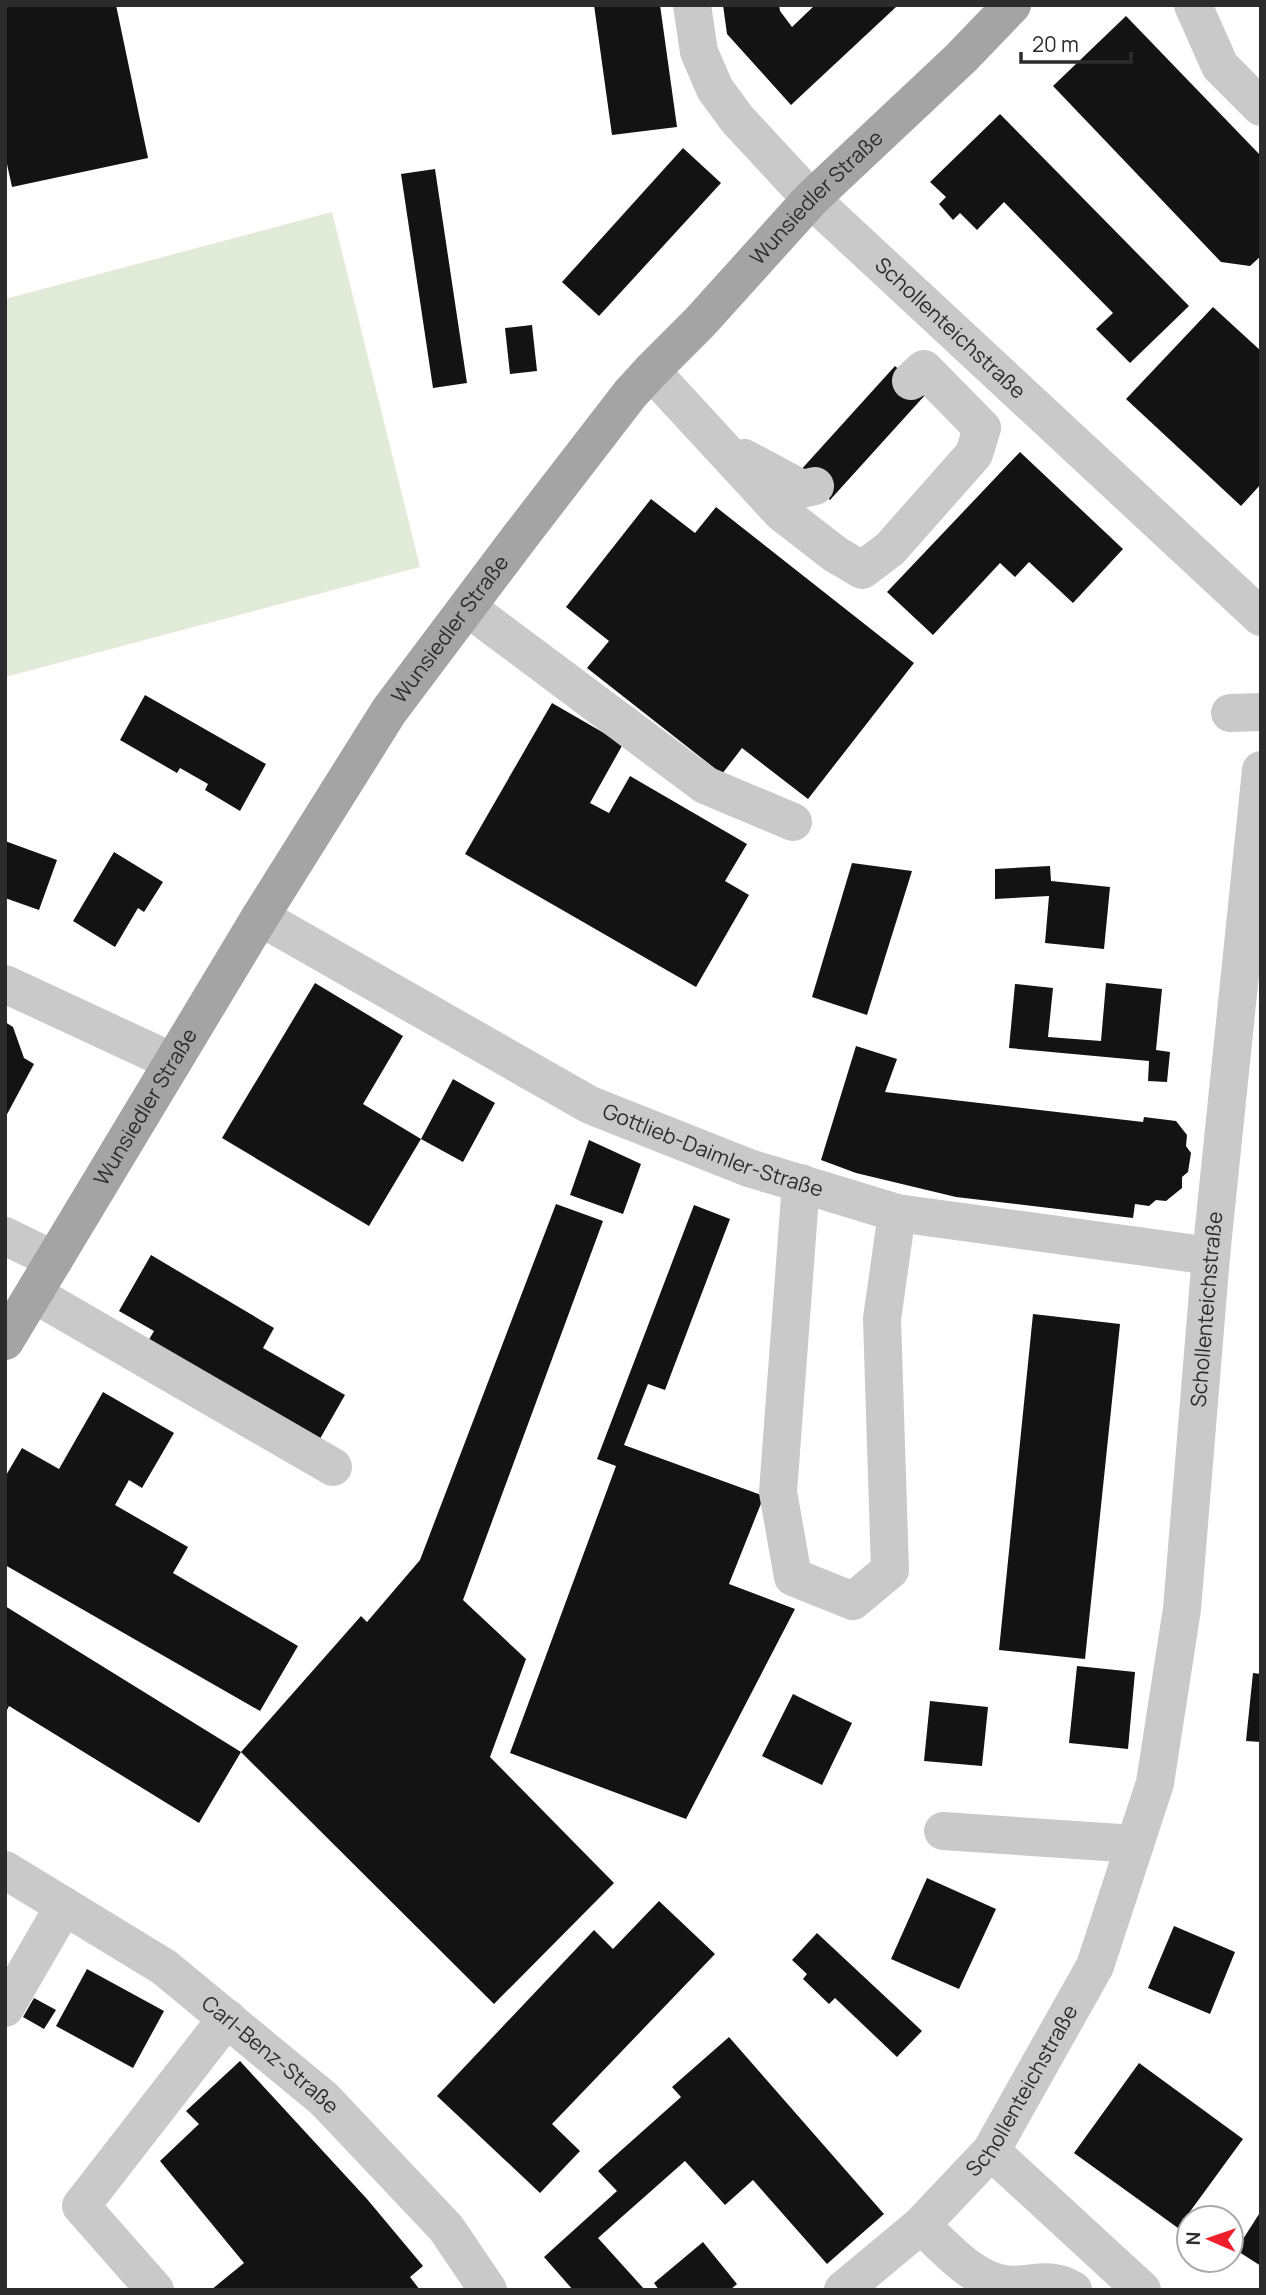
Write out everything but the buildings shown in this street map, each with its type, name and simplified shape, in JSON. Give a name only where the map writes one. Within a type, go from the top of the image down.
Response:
[{"type":"main road","name":"Wunsiedler Straße","points":[[5,1341],[389,711],[519,538],[630,394],[651,371],[700,322],[811,199],[961,58],[1012,5]]},
{"type":"street","name":"Schollenteichstraße","points":[[692,5],[699,52],[715,89],[737,119],[811,199],[1261,617]]},
{"type":"street","points":[[1193,5],[1220,66],[1261,107]]},
{"type":"street","points":[[651,371],[782,513],[835,554],[862,570],[890,549],[974,454],[982,428],[924,369],[911,380]]},
{"type":"street","points":[[720,445],[802,489],[815,486]]},
{"type":"street","points":[[468,608],[705,785],[793,821]]},
{"type":"street","name":"Schollenteichstraße","points":[[844,2290],[922,2225],[991,2151],[1095,1966],[1155,1783],[1182,1609],[1211,1256],[1261,770]]},
{"type":"street","name":"Gottlieb-Daimler-Straße","points":[[261,917],[590,1105],[749,1168],[897,1213],[1211,1256]]},
{"type":"street","points":[[5,984],[173,1062]]},
{"type":"street","points":[[801,1183],[778,1492],[793,1577],[853,1601],[890,1570],[882,1319],[897,1213]]},
{"type":"street","points":[[5,1236],[54,1260]]},
{"type":"street","points":[[34,1294],[333,1467]]},
{"type":"street","points":[[943,1831],[1135,1844]]},
{"type":"street","name":"Carl-Benz-Straße","points":[[5,1871],[163,1967],[324,2099],[446,2228],[488,2290]]},
{"type":"street","points":[[5,2008],[64,1906]]},
{"type":"street","points":[[155,2290],[81,2206],[227,2018]]},
{"type":"street","points":[[991,2151],[1142,2290]]},
{"type":"street","points":[[922,2225],[970,2270],[1004,2284],[1040,2281],[1062,2283],[1073,2290]]},
{"type":"green space","points":[[332,212],[420,567],[5,677],[5,299]]}]
